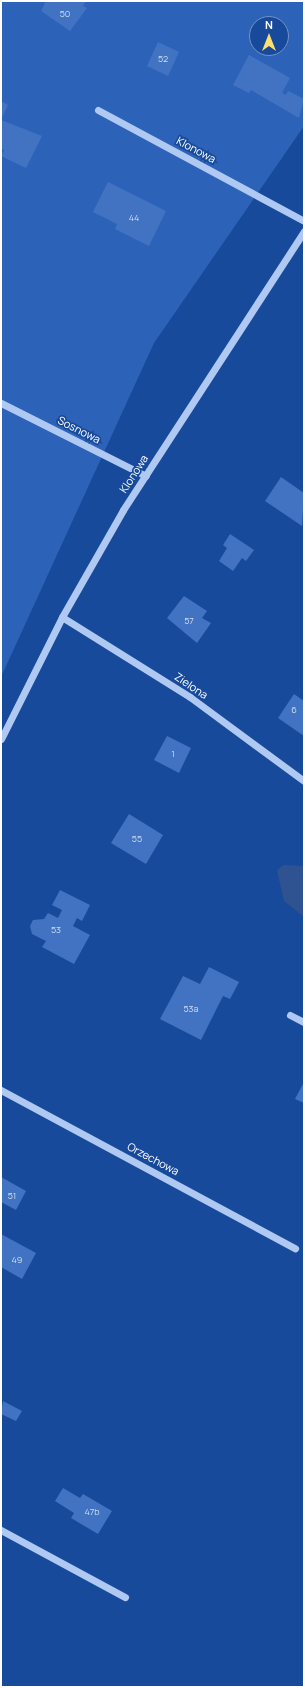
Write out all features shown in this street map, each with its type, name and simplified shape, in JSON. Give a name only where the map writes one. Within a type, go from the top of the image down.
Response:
[{"type":"street","name":"Klonowa","points":[[98,110],[304,221]]},
{"type":"street","name":"Klonowa","points":[[1,739],[62,617],[146,476],[223,351],[302,239],[304,231]]},
{"type":"street","name":"Sosnowa","points":[[1,403],[146,476]]},
{"type":"street","name":"Zielona","points":[[62,617],[190,697],[304,781]]},
{"type":"street","points":[[290,1015],[304,1022]]},
{"type":"street","name":"Orzechowa","points":[[1,1090],[295,1248]]},
{"type":"street","points":[[1,1530],[125,1597]]},
{"type":"shaded area","points":[[1,1],[304,1],[304,126],[154,343],[1,677]]},
{"type":"shaded area","points":[[284,865],[304,866],[304,917],[284,901],[277,870]]},
{"type":"building","points":[[46,1],[86,1],[83,6],[87,8],[70,31],[41,11]]},
{"type":"building","points":[[158,42],[179,52],[168,76],[147,66]]},
{"type":"building","points":[[249,55],[290,78],[282,93],[286,95],[288,91],[304,99],[299,118],[251,90],[249,93],[233,85]]},
{"type":"building","points":[[1,101],[8,105],[1,120]]},
{"type":"building","points":[[1,120],[42,136],[26,168],[1,156],[4,150],[1,148]]},
{"type":"building","points":[[108,182],[166,211],[149,246],[115,229],[117,224],[93,212]]},
{"type":"building","points":[[281,477],[304,493],[302,526],[265,501]]},
{"type":"building","points":[[230,534],[254,550],[246,561],[242,558],[233,571],[219,561],[227,548],[223,545]]},
{"type":"building","points":[[184,596],[207,611],[202,618],[211,623],[197,643],[167,618]]},
{"type":"building","points":[[294,694],[304,701],[304,736],[278,718]]},
{"type":"building","points":[[167,736],[191,748],[179,773],[154,760]]},
{"type":"building","points":[[129,814],[163,835],[146,864],[111,843]]},
{"type":"building","points":[[60,890],[90,905],[82,921],[77,918],[73,926],[90,935],[74,964],[42,947],[46,941],[32,934],[30,926],[33,920],[44,919],[48,913],[58,918],[62,910],[52,905]]},
{"type":"building","points":[[209,967],[239,982],[230,999],[223,996],[201,1040],[160,1019],[183,976],[200,984]]},
{"type":"building","points":[[304,1082],[304,1103],[295,1099]]},
{"type":"building","points":[[1,1177],[26,1191],[16,1210],[1,1202]]},
{"type":"building","points":[[1,1234],[36,1253],[22,1279],[1,1267]]},
{"type":"building","points":[[3,1401],[22,1411],[16,1421],[1,1414]]},
{"type":"building","points":[[63,1488],[80,1498],[83,1494],[112,1511],[98,1534],[71,1518],[74,1513],[55,1501]]}]
